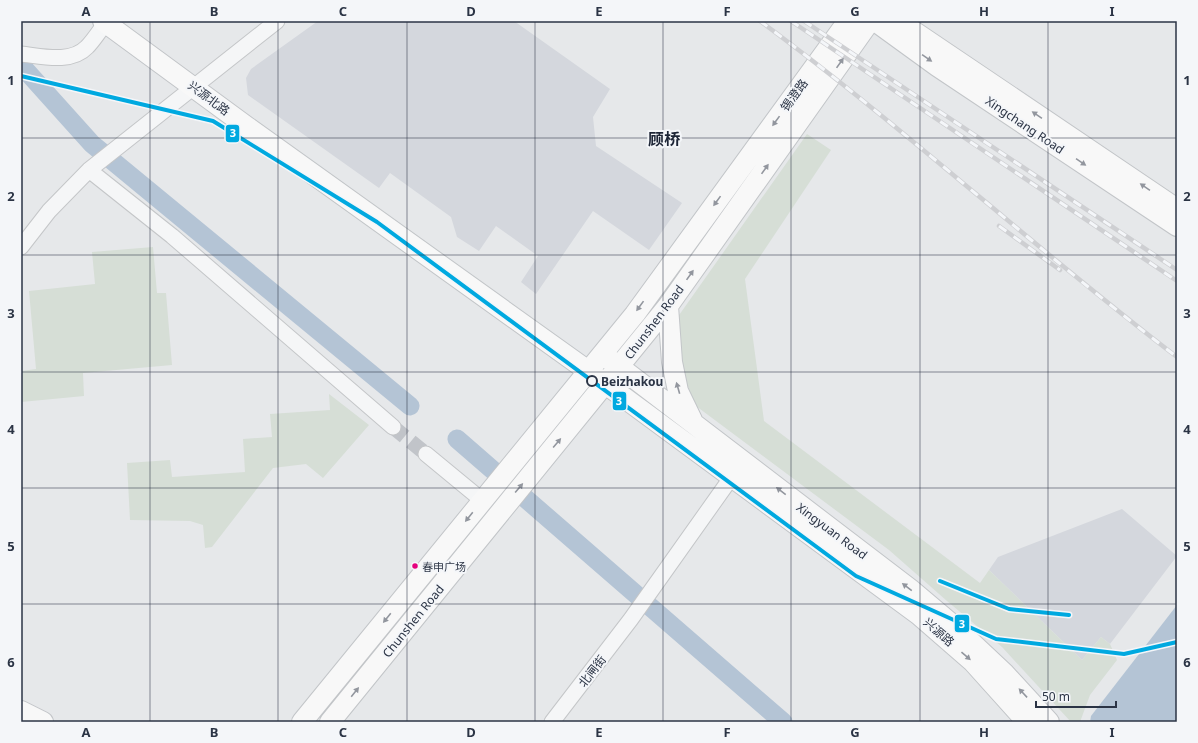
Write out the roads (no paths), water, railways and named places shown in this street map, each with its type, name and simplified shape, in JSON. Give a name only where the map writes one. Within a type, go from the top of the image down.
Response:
[{"type":"main road","name":"锡澄路","points":[[740,170],[848,21]]},
{"type":"main road","name":"Chunshen Road","points":[[330,722],[506,503],[620,367],[668,306],[870,21]]},
{"type":"main road","name":"Xingchang Road","points":[[875,21],[899,27],[945,54],[1177,209]]},
{"type":"main road","points":[[923,21],[927,33],[945,54]]},
{"type":"main road","name":"兴源北路","points":[[104,22],[246,126],[588,371]]},
{"type":"main road","name":"Xingchang Road","points":[[899,27],[1177,226]]},
{"type":"main road","name":"Chunshen Road","points":[[302,722],[635,314],[740,170]]},
{"type":"main road","points":[[668,306],[672,362],[678,391],[694,424]]},
{"type":"main road","name":"Xingyuan Road","points":[[602,355],[620,367],[910,589],[955,627],[1004,673],[1050,722]]},
{"type":"main road","name":"兴源路","points":[[588,371],[919,615],[973,662],[1027,722]]},
{"type":"main road","points":[[21,711],[43,722]]},
{"type":"street","points":[[21,247],[49,211],[93,167],[277,21]]},
{"type":"street","points":[[28,55],[55,58],[74,55],[86,48],[104,22]]},
{"type":"street","points":[[93,167],[393,427]]},
{"type":"street","points":[[426,454],[488,494]]},
{"type":"street","name":"北闸街","points":[[552,722],[647,598],[732,478]]},
{"type":"water","points":[[1177,605],[1177,722],[1090,722],[1091,716]]},
{"type":"waterway","points":[[21,65],[92,144],[410,406]]},
{"type":"waterway","points":[[457,439],[783,722]]},
{"type":"tunnel","points":[[393,427],[426,454]]},
{"type":"railway","points":[[760,21],[866,103],[1072,274],[1177,357]]},
{"type":"railway","points":[[791,21],[1177,281]]},
{"type":"railway","points":[[804,21],[1177,270]]},
{"type":"railway","points":[[999,226],[1060,270]]},
{"type":"place","name":"Beizhakou","points":[[592,381]]},
{"type":"place","name":"春申广场","points":[[415,566]]},
{"type":"district","name":"顾桥","points":[[664,139]]}]
